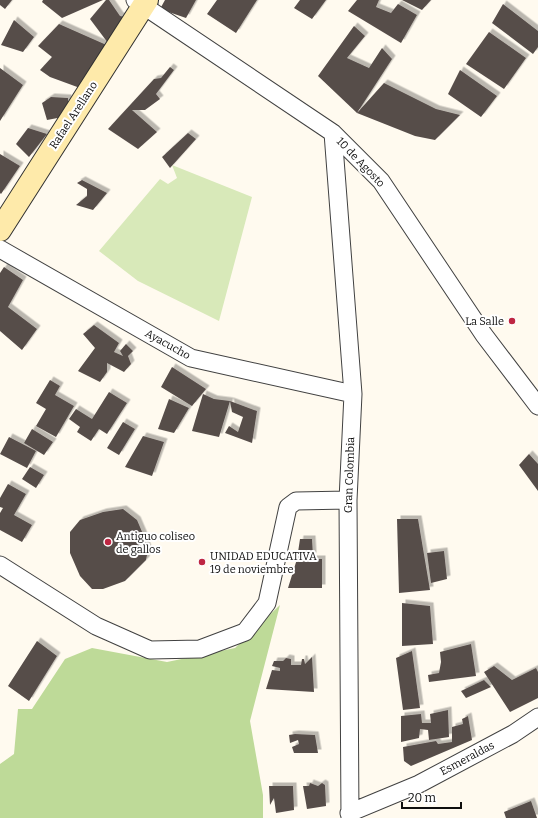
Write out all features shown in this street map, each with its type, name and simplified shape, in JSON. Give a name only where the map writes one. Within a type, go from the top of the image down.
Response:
[{"type":"main road","name":"Rafael Arellano","points":[[0,230],[142,2]]},
{"type":"street","name":"10 de Agosto","points":[[142,2],[333,133],[381,181],[484,335],[538,406]]},
{"type":"street","name":"Gran Colombia","points":[[333,133],[353,394],[348,500],[350,816]]},
{"type":"street","name":"Ayacucho","points":[[0,249],[191,358],[353,394]]},
{"type":"street","points":[[0,565],[96,626],[150,650],[200,649],[245,632],[267,603],[288,507],[296,501],[348,500]]},
{"type":"street","name":"Esmeraldas","points":[[350,816],[419,784],[513,734],[538,717]]},
{"type":"green space","points":[[172,165],[252,197],[219,321],[138,281],[99,251],[160,179],[168,184],[177,178]]},
{"type":"green space","points":[[280,605],[250,721],[263,795],[263,818],[0,818],[0,764],[14,754],[18,709],[32,709],[65,659],[92,648],[167,662],[235,648]]},
{"type":"building","points":[[0,0],[12,0],[5,9],[0,5]]},
{"type":"building","points":[[43,0],[103,0],[62,18],[42,2]]},
{"type":"building","points":[[106,0],[109,0],[120,16],[134,19],[111,47],[90,19]]},
{"type":"building","points":[[165,0],[196,0],[186,18],[160,9]]},
{"type":"building","points":[[217,0],[257,0],[236,33],[207,14]]},
{"type":"building","points":[[300,0],[326,0],[312,19],[294,8]]},
{"type":"building","points":[[357,0],[379,0],[376,7],[391,13],[398,4],[417,15],[401,43],[348,11]]},
{"type":"building","points":[[402,0],[431,0],[422,10]]},
{"type":"building","points":[[503,4],[538,31],[538,47],[533,54],[492,23]]},
{"type":"building","points":[[14,20],[34,37],[23,52],[1,45]]},
{"type":"building","points":[[59,24],[111,47],[80,88],[50,77],[40,70],[52,57],[38,46]]},
{"type":"building","points":[[354,26],[365,36],[347,58],[369,68],[382,48],[392,59],[357,113],[318,76]]},
{"type":"building","points":[[489,32],[526,58],[504,89],[466,64]]},
{"type":"building","points":[[170,67],[174,70],[156,94],[160,99],[145,110],[132,110],[157,132],[138,149],[108,129],[154,79],[161,78]]},
{"type":"building","points":[[0,68],[23,85],[0,121]]},
{"type":"building","points":[[460,70],[497,96],[481,117],[448,94]]},
{"type":"building","points":[[384,83],[436,109],[460,115],[435,140],[415,136],[357,113]]},
{"type":"building","points":[[51,97],[68,98],[68,116],[47,120],[42,103]]},
{"type":"building","points":[[28,128],[47,134],[29,157],[16,144]]},
{"type":"building","points":[[188,133],[196,139],[170,168],[162,157]]},
{"type":"building","points":[[0,154],[20,166],[1,194],[0,193]]},
{"type":"building","points":[[82,180],[107,193],[93,210],[76,205],[87,196],[87,189],[77,183]]},
{"type":"building","points":[[4,267],[23,280],[8,307],[37,329],[22,350],[0,331],[0,273]]},
{"type":"building","points":[[94,325],[119,343],[114,352],[123,356],[120,351],[126,344],[133,351],[128,356],[131,364],[124,372],[107,363],[107,372],[100,382],[78,371],[95,348],[83,334]]},
{"type":"building","points":[[172,367],[206,389],[192,406],[161,387]]},
{"type":"building","points":[[50,380],[60,386],[55,395],[74,406],[56,437],[36,426],[46,409],[36,403]]},
{"type":"building","points":[[109,392],[127,403],[107,434],[99,429],[91,441],[77,432],[80,427],[69,419],[76,409],[92,419]]},
{"type":"building","points":[[203,394],[214,399],[230,401],[219,437],[192,431]]},
{"type":"building","points":[[169,399],[189,408],[174,433],[158,429]]},
{"type":"building","points":[[230,401],[257,411],[252,443],[225,433],[229,426],[238,432],[243,417],[232,412]]},
{"type":"building","points":[[123,422],[135,429],[119,455],[107,448]]},
{"type":"building","points":[[32,429],[53,442],[44,455],[24,443]]},
{"type":"building","points":[[143,436],[164,442],[152,476],[125,467]]},
{"type":"building","points":[[9,437],[36,451],[27,468],[0,454]]},
{"type":"building","points":[[529,454],[538,464],[538,491],[519,465]]},
{"type":"building","points":[[30,467],[44,475],[36,488],[22,479]]},
{"type":"building","points":[[8,484],[26,494],[14,515],[32,525],[22,542],[0,530],[0,513],[3,508],[0,507],[0,498]]},
{"type":"building","name":"Antiguo coliseo de gallos","points":[[123,509],[137,520],[148,550],[146,560],[125,581],[103,589],[92,589],[80,576],[70,553],[70,532],[80,520],[103,512]]},
{"type":"building","points":[[397,519],[418,519],[430,590],[399,593]]},
{"type":"building","points":[[300,539],[312,539],[313,556],[297,559]]},
{"type":"building","points":[[444,551],[447,579],[431,583],[427,553]]},
{"type":"building","points":[[297,559],[322,559],[322,588],[288,588]]},
{"type":"building","points":[[402,603],[430,606],[433,644],[402,646]]},
{"type":"building","points":[[37,641],[57,656],[29,701],[8,686]]},
{"type":"building","points":[[471,644],[476,676],[429,682],[428,675],[439,673],[441,662],[440,652]]},
{"type":"building","points":[[412,651],[420,708],[403,710],[396,658]]},
{"type":"building","points":[[312,657],[314,692],[266,689],[272,670],[280,671],[280,668],[272,666],[274,661],[283,661],[286,658],[291,659],[291,665],[301,665],[302,659],[304,659],[305,664]]},
{"type":"building","points":[[494,666],[512,680],[536,668],[538,672],[538,698],[510,712],[484,672]]},
{"type":"building","points":[[484,680],[491,687],[466,698],[461,691]]},
{"type":"building","points":[[448,710],[449,737],[429,740],[428,730],[420,729],[419,738],[401,742],[401,716],[421,714],[422,723],[431,723],[430,714]]},
{"type":"building","points":[[468,716],[472,740],[411,766],[404,761],[403,747],[436,741],[438,744],[452,742],[452,727],[463,724],[462,719]]},
{"type":"building","points":[[289,735],[315,735],[318,753],[294,753],[292,747],[299,744],[298,740],[290,743]]},
{"type":"building","points":[[310,783],[318,786],[322,783],[325,785],[326,806],[307,809],[303,786],[309,786]]},
{"type":"building","points":[[269,786],[293,786],[294,810],[276,813],[274,798],[270,805]]},
{"type":"building","points":[[531,801],[537,818],[506,818],[504,812]]},
{"type":"place","name":"La Salle","points":[[512,321]]},
{"type":"place","name":"Antiguo coliseo de gallos","points":[[108,542]]},
{"type":"place","name":"UNIDAD EDUCATIVA 19 de noviembre","points":[[202,562]]}]
